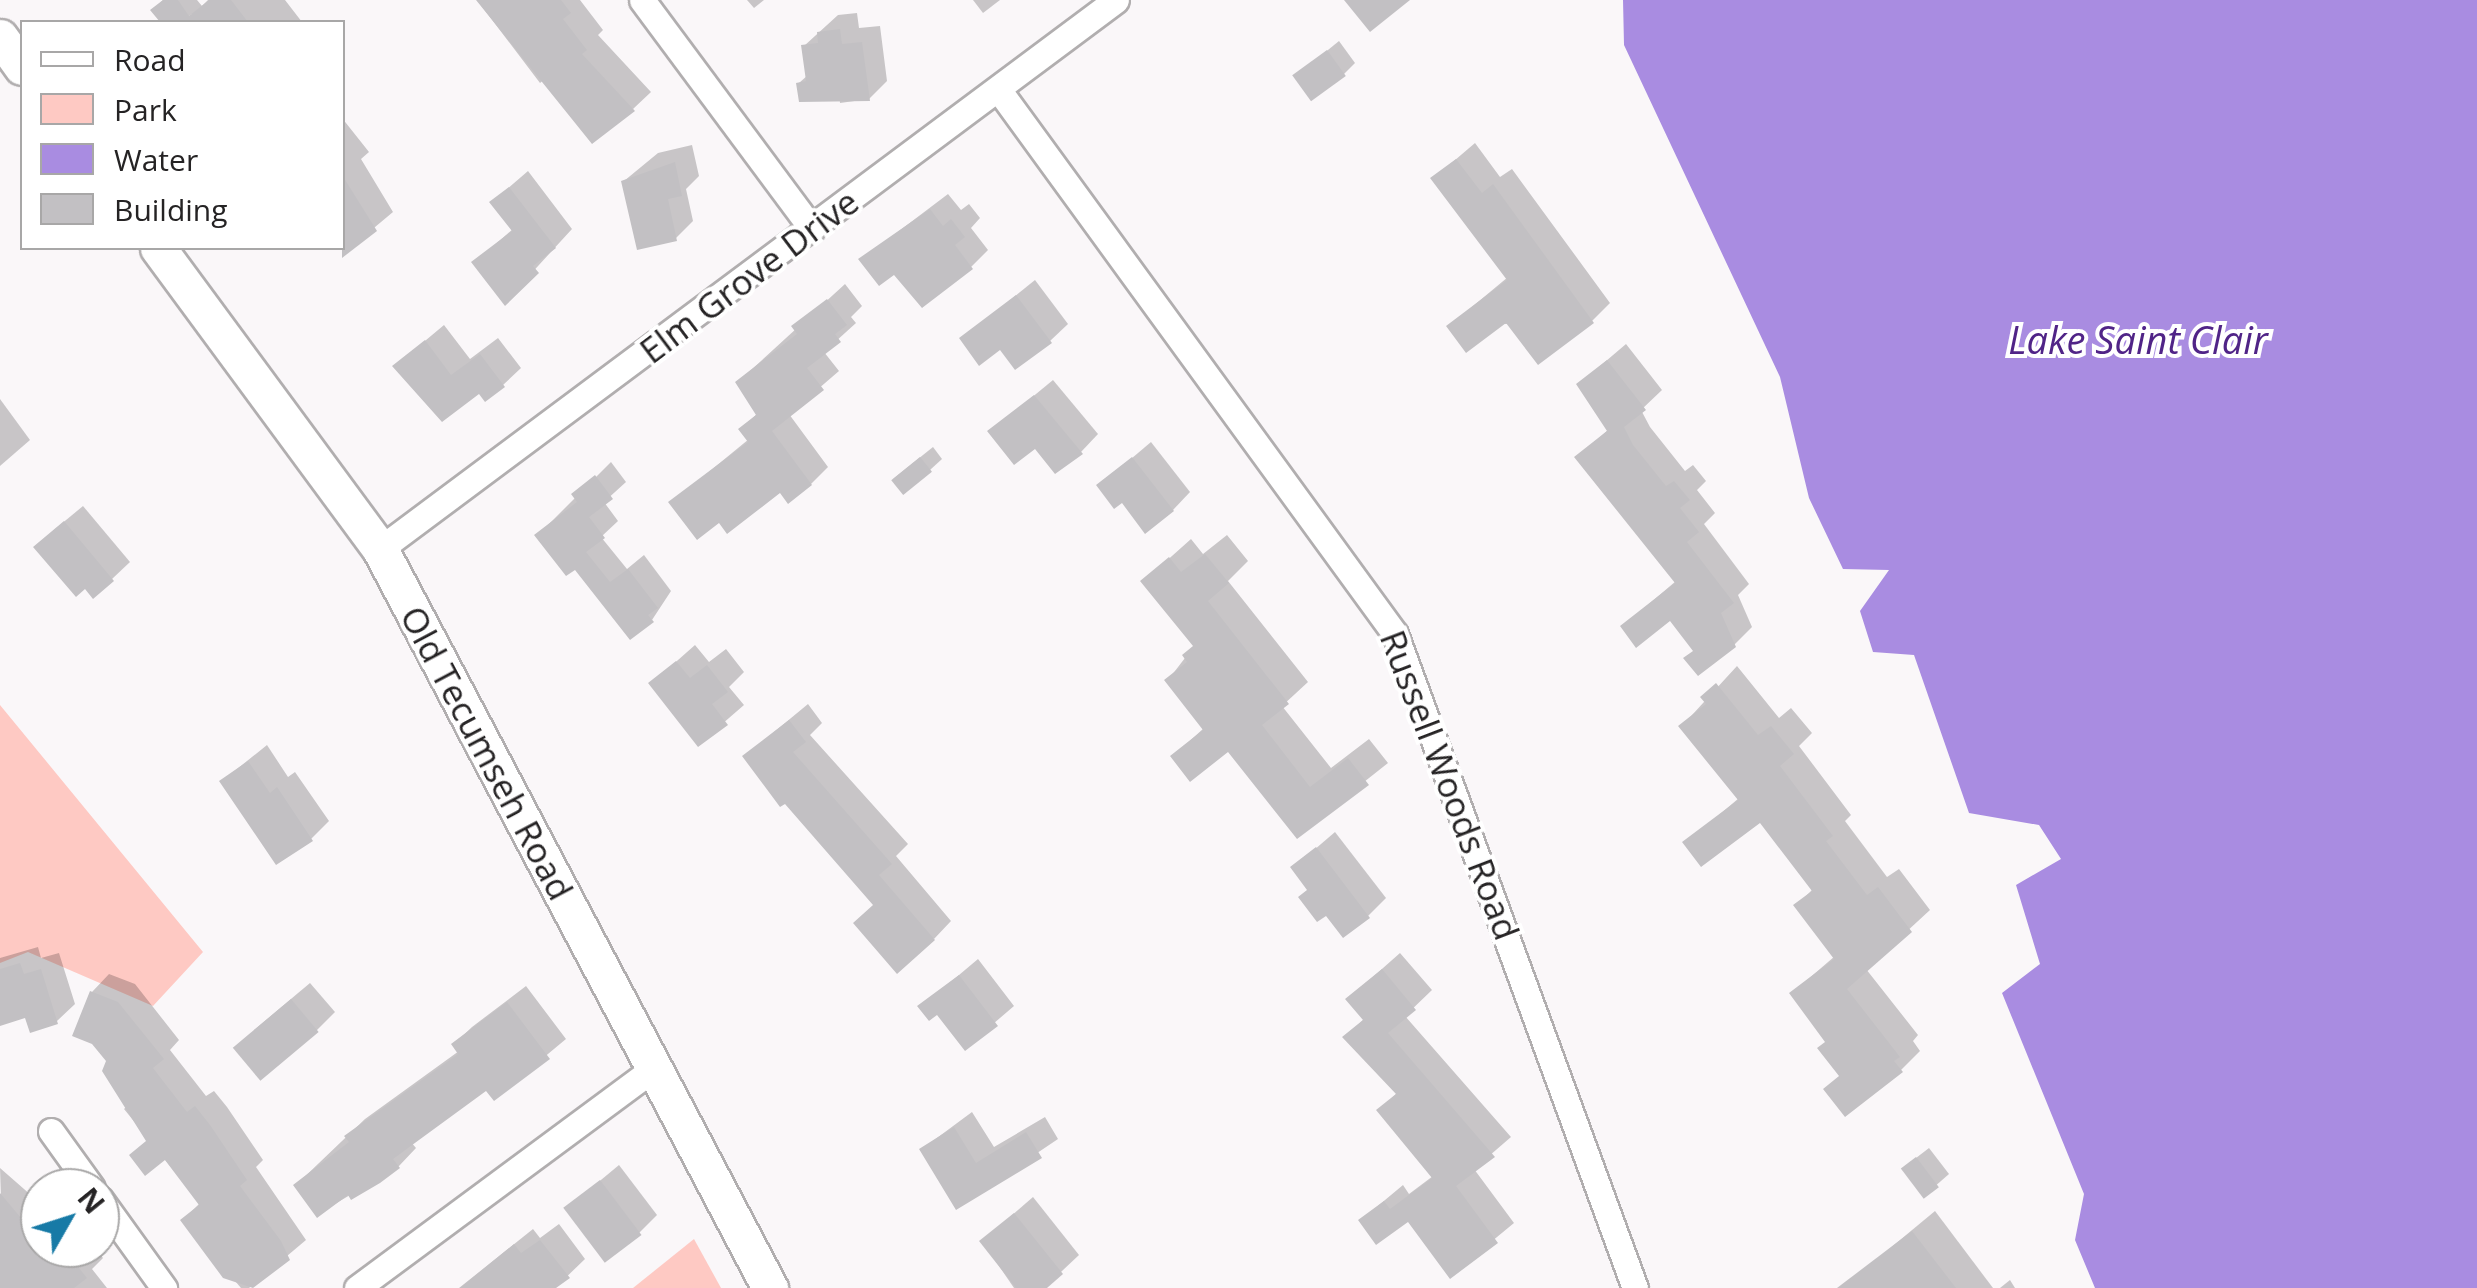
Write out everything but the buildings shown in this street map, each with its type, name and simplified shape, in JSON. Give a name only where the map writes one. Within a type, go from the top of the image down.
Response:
[{"type":"main road","points":[[0,37],[20,64]]},
{"type":"main road","name":"Old Tecumseh Road","points":[[159,250],[380,549],[770,1288]]},
{"type":"street","points":[[642,0],[812,229]]},
{"type":"street","name":"Elm Grove Drive","points":[[380,549],[1116,0]]},
{"type":"street","name":"Russell Woods Road","points":[[998,89],[1396,634],[1635,1288]]},
{"type":"street","points":[[357,1288],[652,1070]]},
{"type":"street","points":[[50,1131],[77,1168]]},
{"type":"street","points":[[120,1227],[164,1288]]},
{"type":"green space","points":[[0,705],[203,952],[153,1006],[28,952],[0,963]]},
{"type":"green space","points":[[694,1239],[721,1288],[633,1288]]},
{"type":"water","name":"Lake Saint Clair","points":[[1623,0],[2477,0],[2477,1288],[2095,1288],[2075,1240],[2084,1194],[2002,993],[2040,964],[2016,885],[2061,859],[2039,825],[1969,813],[1914,655],[1873,652],[1860,611],[1889,570],[1843,569],[1809,498],[1780,377],[1624,45]]}]
